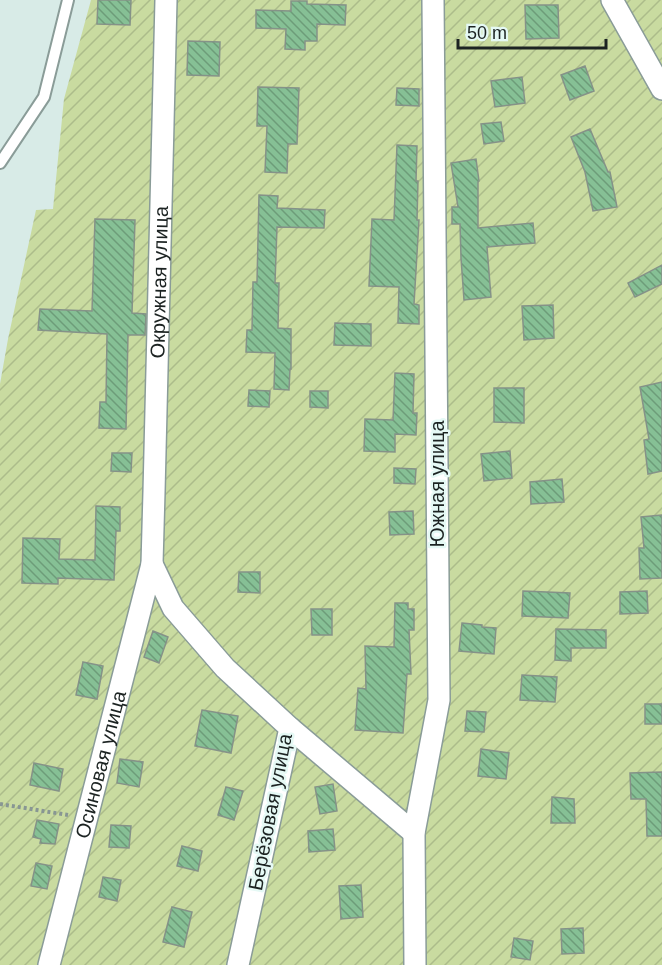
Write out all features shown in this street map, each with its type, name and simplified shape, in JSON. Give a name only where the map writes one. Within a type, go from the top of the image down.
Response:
[{"type":"street","name":"Окружная улица","points":[[152,564],[166,0]]},
{"type":"street","name":"Южная улица","points":[[415,965],[414,833],[439,700],[433,0]]},
{"type":"street","points":[[612,0],[662,89]]},
{"type":"street","name":"Берёзовая улица","points":[[152,564],[173,608],[225,668],[290,728],[238,965]]},
{"type":"street","name":"Осиновая улица","points":[[49,965],[152,564]]},
{"type":"street","points":[[290,728],[414,833]]},
{"type":"lane","points":[[0,164],[44,97],[68,0]]},
{"type":"path","points":[[0,804],[86,817]]},
{"type":"green space","points":[[91,0],[662,0],[662,965],[0,965],[0,384],[36,210],[53,209],[64,99]]},
{"type":"building","points":[[98,0],[131,0],[130,25],[97,24]]},
{"type":"building","points":[[291,1],[307,1],[307,4],[346,5],[345,25],[317,24],[317,41],[305,41],[305,50],[285,49],[286,29],[256,28],[256,10],[291,11]]},
{"type":"building","points":[[525,5],[558,5],[559,38],[526,39]]},
{"type":"building","points":[[188,41],[220,42],[219,76],[187,75]]},
{"type":"building","points":[[585,66],[594,91],[570,100],[561,75]]},
{"type":"building","points":[[522,77],[525,103],[495,107],[491,81]]},
{"type":"building","points":[[258,87],[299,88],[297,144],[288,144],[287,173],[265,172],[267,126],[257,126]]},
{"type":"building","points":[[397,88],[419,89],[419,106],[396,105]]},
{"type":"building","points":[[501,122],[504,141],[484,144],[481,124]]},
{"type":"building","points":[[590,129],[608,172],[610,172],[617,207],[593,211],[585,172],[571,137]]},
{"type":"building","points":[[397,145],[417,146],[417,220],[419,220],[414,304],[419,305],[419,324],[398,323],[399,287],[369,286],[372,219],[394,220]]},
{"type":"building","points":[[476,159],[479,181],[478,228],[533,223],[535,243],[487,247],[491,297],[464,300],[460,224],[452,224],[452,207],[458,207],[451,163]]},
{"type":"building","points":[[259,195],[278,196],[277,208],[325,210],[324,228],[277,227],[275,283],[279,283],[278,328],[291,329],[289,390],[274,389],[275,353],[246,352],[247,330],[252,330],[253,282],[257,282]]},
{"type":"building","points":[[95,219],[135,220],[132,313],[146,314],[145,335],[128,335],[126,429],[99,428],[100,402],[106,402],[107,334],[38,330],[40,309],[92,311]]},
{"type":"building","points":[[662,265],[662,284],[635,297],[628,283]]},
{"type":"building","points":[[553,305],[554,338],[524,340],[522,306]]},
{"type":"building","points":[[335,323],[371,324],[371,346],[334,345]]},
{"type":"building","points":[[395,373],[414,374],[413,413],[417,413],[416,435],[395,434],[395,452],[364,451],[365,419],[393,420]]},
{"type":"building","points":[[662,382],[662,471],[648,474],[644,440],[649,439],[640,387]]},
{"type":"building","points":[[494,388],[524,388],[524,423],[494,422]]},
{"type":"building","points":[[249,390],[270,391],[269,407],[248,406]]},
{"type":"building","points":[[310,391],[328,391],[328,408],[310,407]]},
{"type":"building","points":[[510,451],[512,478],[484,481],[481,454]]},
{"type":"building","points":[[112,453],[132,453],[131,472],[111,471]]},
{"type":"building","points":[[394,468],[416,469],[415,484],[394,483]]},
{"type":"building","points":[[562,479],[564,502],[531,504],[530,482]]},
{"type":"building","points":[[96,506],[120,507],[120,531],[116,531],[114,580],[58,578],[58,584],[22,583],[23,538],[60,539],[59,559],[95,560]]},
{"type":"building","points":[[413,511],[414,534],[390,535],[389,512]]},
{"type":"building","points":[[662,515],[662,578],[640,579],[639,548],[644,548],[641,517]]},
{"type":"building","points":[[239,572],[260,572],[260,593],[238,592]]},
{"type":"building","points":[[523,591],[570,593],[568,618],[522,616]]},
{"type":"building","points":[[647,591],[648,613],[620,614],[620,592]]},
{"type":"building","points":[[395,603],[408,603],[408,609],[414,609],[414,630],[409,630],[411,674],[407,674],[403,733],[355,730],[358,688],[366,689],[365,646],[394,647]]},
{"type":"building","points":[[311,609],[332,609],[332,635],[312,635]]},
{"type":"building","points":[[462,623],[496,628],[494,654],[459,651]]},
{"type":"building","points":[[556,629],[606,630],[606,648],[571,648],[571,661],[555,660]]},
{"type":"building","points":[[153,631],[168,637],[159,663],[144,657]]},
{"type":"building","points":[[83,662],[103,666],[97,699],[76,695]]},
{"type":"building","points":[[522,675],[557,677],[555,702],[520,700]]},
{"type":"building","points":[[645,704],[662,704],[662,724],[645,724]]},
{"type":"building","points":[[202,710],[238,716],[231,753],[195,746]]},
{"type":"building","points":[[467,711],[486,712],[484,732],[465,731]]},
{"type":"building","points":[[481,749],[509,753],[506,779],[478,776]]},
{"type":"building","points":[[120,759],[143,762],[139,787],[117,783]]},
{"type":"building","points":[[34,763],[63,769],[59,791],[30,785]]},
{"type":"building","points":[[662,772],[662,836],[647,836],[646,799],[631,799],[630,773]]},
{"type":"building","points":[[333,784],[337,811],[320,814],[315,787]]},
{"type":"building","points":[[226,787],[243,791],[234,820],[218,815]]},
{"type":"building","points":[[552,797],[574,799],[575,823],[551,823]]},
{"type":"building","points":[[37,820],[59,824],[55,844],[40,843],[41,839],[33,837]]},
{"type":"building","points":[[111,825],[131,826],[129,848],[109,847]]},
{"type":"building","points":[[333,829],[335,850],[309,852],[308,831]]},
{"type":"building","points":[[182,846],[202,851],[198,871],[177,866]]},
{"type":"building","points":[[36,863],[52,866],[47,889],[31,886]]},
{"type":"building","points":[[103,877],[121,880],[117,901],[99,897]]},
{"type":"building","points":[[361,885],[363,917],[341,919],[339,886]]},
{"type":"building","points":[[172,907],[192,912],[184,947],[163,942]]},
{"type":"building","points":[[583,928],[584,953],[562,954],[561,929]]},
{"type":"building","points":[[514,938],[533,941],[530,960],[511,957]]}]
